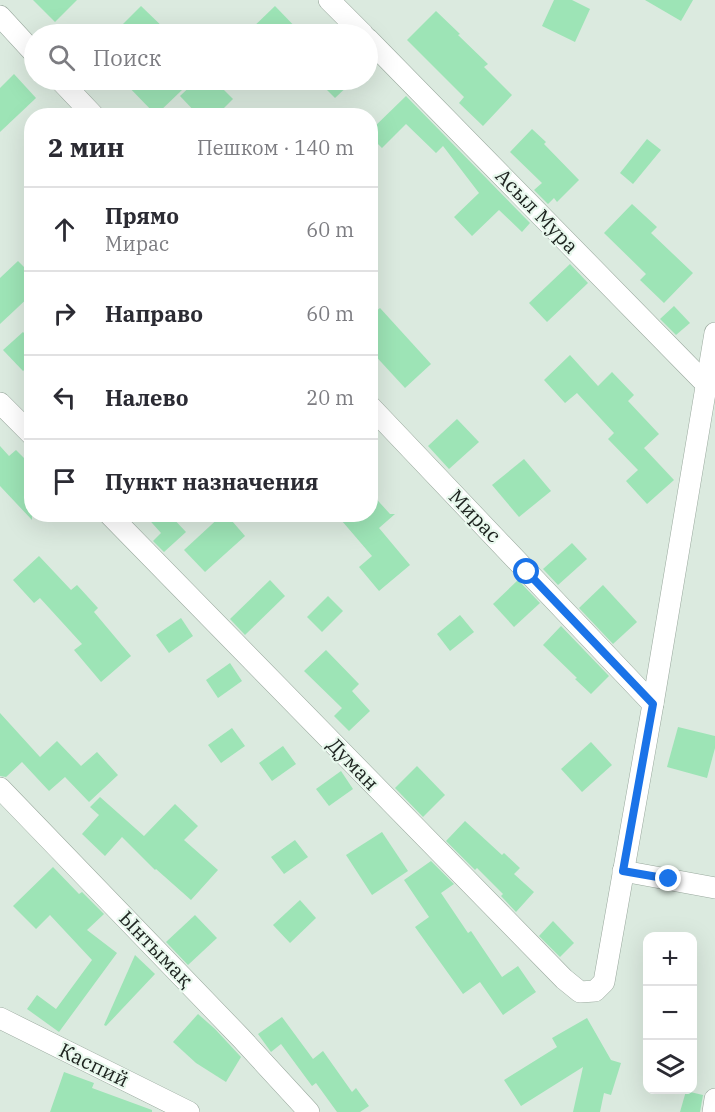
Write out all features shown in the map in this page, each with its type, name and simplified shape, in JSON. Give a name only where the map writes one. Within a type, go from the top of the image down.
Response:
[{"type":"street","points":[[329,0],[353,24]]},
{"type":"street","points":[[0,16],[24,42]]},
{"type":"street","name":"Асыл Мура","points":[[378,49],[706,384]]},
{"type":"street","points":[[69,90],[86,108]]},
{"type":"street","points":[[715,333],[623,871],[715,888]]},
{"type":"street","points":[[0,403],[24,427]]},
{"type":"street","name":"Мирас","points":[[378,414],[653,704]]},
{"type":"street","name":"Думан","points":[[117,522],[564,979],[580,992],[595,991],[604,982],[623,871]]},
{"type":"street","name":"Ынтымақ","points":[[0,788],[241,1038],[309,1112]]},
{"type":"street","name":"Каспий","points":[[0,1018],[189,1112]]},
{"type":"street","points":[[713,1112],[715,1099]]},
{"type":"building","points":[[33,0],[77,0],[55,22]]},
{"type":"building","points":[[554,0],[572,0],[590,9],[575,42],[542,26]]},
{"type":"building","points":[[645,0],[693,0],[681,21]]},
{"type":"building","points":[[141,6],[160,24],[123,24]]},
{"type":"building","points":[[275,6],[292,24],[256,24]]},
{"type":"building","points":[[436,11],[488,64],[484,67],[512,95],[483,126],[459,103],[464,97],[407,40]]},
{"type":"building","points":[[14,74],[24,85],[24,90],[29,90],[36,98],[0,132],[0,88]]},
{"type":"building","points":[[132,90],[182,90],[163,108],[149,108]]},
{"type":"building","points":[[186,90],[224,90],[233,99],[224,108],[191,108],[180,96]]},
{"type":"building","points":[[327,90],[343,90],[335,98]]},
{"type":"building","points":[[406,96],[530,223],[522,232],[499,210],[472,236],[454,217],[479,193],[443,146],[436,153],[406,124],[382,148],[378,144],[378,123]]},
{"type":"building","points":[[532,129],[579,180],[557,202],[554,198],[548,204],[534,190],[542,183],[510,152]]},
{"type":"building","points":[[647,139],[661,150],[633,184],[620,173]]},
{"type":"building","points":[[632,204],[657,227],[651,233],[693,273],[664,303],[640,280],[646,274],[604,233]]},
{"type":"building","points":[[18,261],[24,267],[24,302],[0,324],[0,278]]},
{"type":"building","points":[[570,264],[588,283],[547,322],[529,303]]},
{"type":"building","points":[[674,306],[690,323],[676,335],[660,319]]},
{"type":"building","points":[[380,308],[431,364],[405,388],[378,359],[378,310]]},
{"type":"building","points":[[23,332],[24,370],[23,371],[3,350]]},
{"type":"building","points":[[570,355],[598,386],[612,372],[634,395],[628,401],[659,434],[644,448],[674,480],[647,504],[626,481],[638,470],[608,439],[614,433],[577,393],[565,403],[544,380]]},
{"type":"building","points":[[457,419],[479,442],[449,469],[428,446]]},
{"type":"building","points":[[0,446],[9,456],[16,450],[24,458],[24,512],[0,486]]},
{"type":"building","points":[[524,459],[551,491],[519,517],[492,485]]},
{"type":"building","points":[[378,501],[390,514],[395,514],[379,528],[410,565],[379,591],[359,567],[372,556],[343,522],[378,522]]},
{"type":"building","points":[[151,522],[177,522],[186,532],[164,552],[153,541],[161,533]]},
{"type":"building","points":[[214,522],[233,522],[245,536],[205,572],[184,550]]},
{"type":"building","points":[[572,543],[587,559],[558,585],[543,569]]},
{"type":"building","points":[[39,556],[71,590],[77,585],[98,608],[94,612],[131,656],[101,682],[74,650],[82,644],[40,598],[34,603],[13,580]]},
{"type":"building","points":[[270,580],[285,596],[245,635],[230,619]]},
{"type":"building","points":[[518,580],[540,603],[514,627],[493,604]]},
{"type":"building","points":[[603,585],[637,622],[613,644],[579,608]]},
{"type":"building","points":[[328,596],[343,611],[322,632],[307,617]]},
{"type":"building","points":[[460,615],[474,632],[450,651],[437,634]]},
{"type":"building","points":[[181,618],[193,636],[169,653],[156,635]]},
{"type":"building","points":[[561,626],[609,676],[591,694],[543,645]]},
{"type":"building","points":[[326,650],[359,684],[352,691],[370,711],[349,731],[334,716],[342,708],[304,671]]},
{"type":"building","points":[[230,663],[242,681],[218,698],[206,680]]},
{"type":"building","points":[[0,713],[40,757],[57,741],[81,766],[97,752],[118,775],[89,802],[65,777],[49,791],[22,762],[6,777],[0,776]]},
{"type":"building","points":[[678,727],[715,736],[715,748],[707,778],[667,767]]},
{"type":"building","points":[[232,728],[245,746],[221,763],[208,745]]},
{"type":"building","points":[[591,742],[612,765],[582,792],[561,769]]},
{"type":"building","points":[[283,746],[296,764],[272,781],[259,763]]},
{"type":"building","points":[[417,766],[445,795],[423,817],[395,788]]},
{"type":"building","points":[[341,771],[353,789],[329,806],[316,789]]},
{"type":"building","points":[[100,797],[144,836],[175,804],[198,826],[184,840],[218,870],[191,900],[155,870],[122,837],[105,856],[82,834],[99,815],[90,807]]},
{"type":"building","points":[[465,821],[502,855],[504,853],[520,868],[514,874],[534,892],[516,912],[501,896],[503,894],[446,841]]},
{"type":"building","points":[[382,832],[408,871],[372,895],[346,855]]},
{"type":"building","points":[[295,840],[308,857],[284,874],[271,857]]},
{"type":"building","points":[[431,861],[454,884],[441,893],[468,933],[471,931],[502,977],[518,966],[536,992],[503,1015],[480,982],[463,994],[415,927],[429,917],[404,880]]},
{"type":"building","points":[[53,867],[79,894],[82,892],[104,914],[87,930],[117,953],[59,1032],[27,1009],[37,995],[56,1009],[92,960],[50,915],[36,929],[13,906]]},
{"type":"building","points":[[300,900],[316,918],[290,943],[273,925]]},
{"type":"building","points":[[195,915],[217,938],[188,965],[166,942]]},
{"type":"building","points":[[553,921],[574,943],[560,957],[539,936]]},
{"type":"building","points":[[135,955],[155,974],[106,1026],[104,1025]]},
{"type":"building","points":[[198,1014],[241,1057],[226,1082],[196,1063],[173,1042]]},
{"type":"building","points":[[282,1017],[313,1059],[323,1051],[352,1092],[356,1088],[369,1106],[360,1112],[337,1112],[316,1083],[312,1086],[281,1044],[271,1052],[258,1034]]},
{"type":"building","points":[[587,1018],[611,1060],[621,1063],[611,1095],[604,1093],[600,1112],[573,1112],[583,1067],[521,1106],[504,1080],[557,1047],[552,1038]]},
{"type":"building","points":[[64,1072],[94,1083],[92,1088],[152,1110],[152,1112],[50,1112]]},
{"type":"building","points":[[685,1094],[703,1095],[700,1112],[680,1112]]},
{"type":"route","points":[[527,572],[653,704],[623,871],[669,879]]}]
